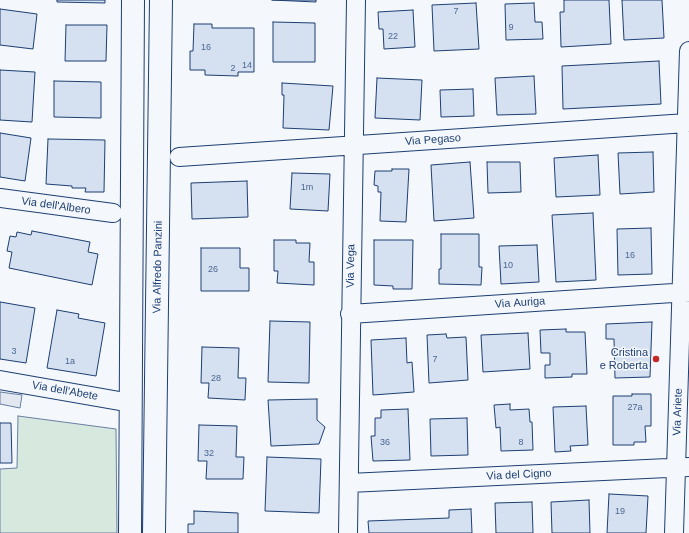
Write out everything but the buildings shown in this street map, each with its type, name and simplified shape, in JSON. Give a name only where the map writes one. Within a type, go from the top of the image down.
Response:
[{"type":"main road","points":[[130,533],[133,0]]},
{"type":"main road","name":"Via Alfredo Panzini","points":[[154,533],[161,0]]},
{"type":"street","name":"Via Vega","points":[[348,533],[350,314],[356,0]]},
{"type":"street","name":"Via Ariete","points":[[674,533],[682,467],[689,51]]},
{"type":"street","name":"Via Pegaso","points":[[179,157],[687,123]]},
{"type":"street","name":"Via dell'Albero","points":[[0,198],[113,213]]},
{"type":"street","name":"Via Auriga","points":[[350,314],[686,293]]},
{"type":"street","name":"Via dell'Abete","points":[[0,380],[131,402]]},
{"type":"street","name":"Via del Cigno","points":[[349,483],[682,467]]},
{"type":"shaded area","points":[[0,392],[22,395],[20,408],[0,404]]},
{"type":"shaded area","points":[[18,416],[116,429],[117,533],[0,533],[0,469],[17,468]]},
{"type":"place","name":"Cristina e Roberta","points":[[656,359]]}]
